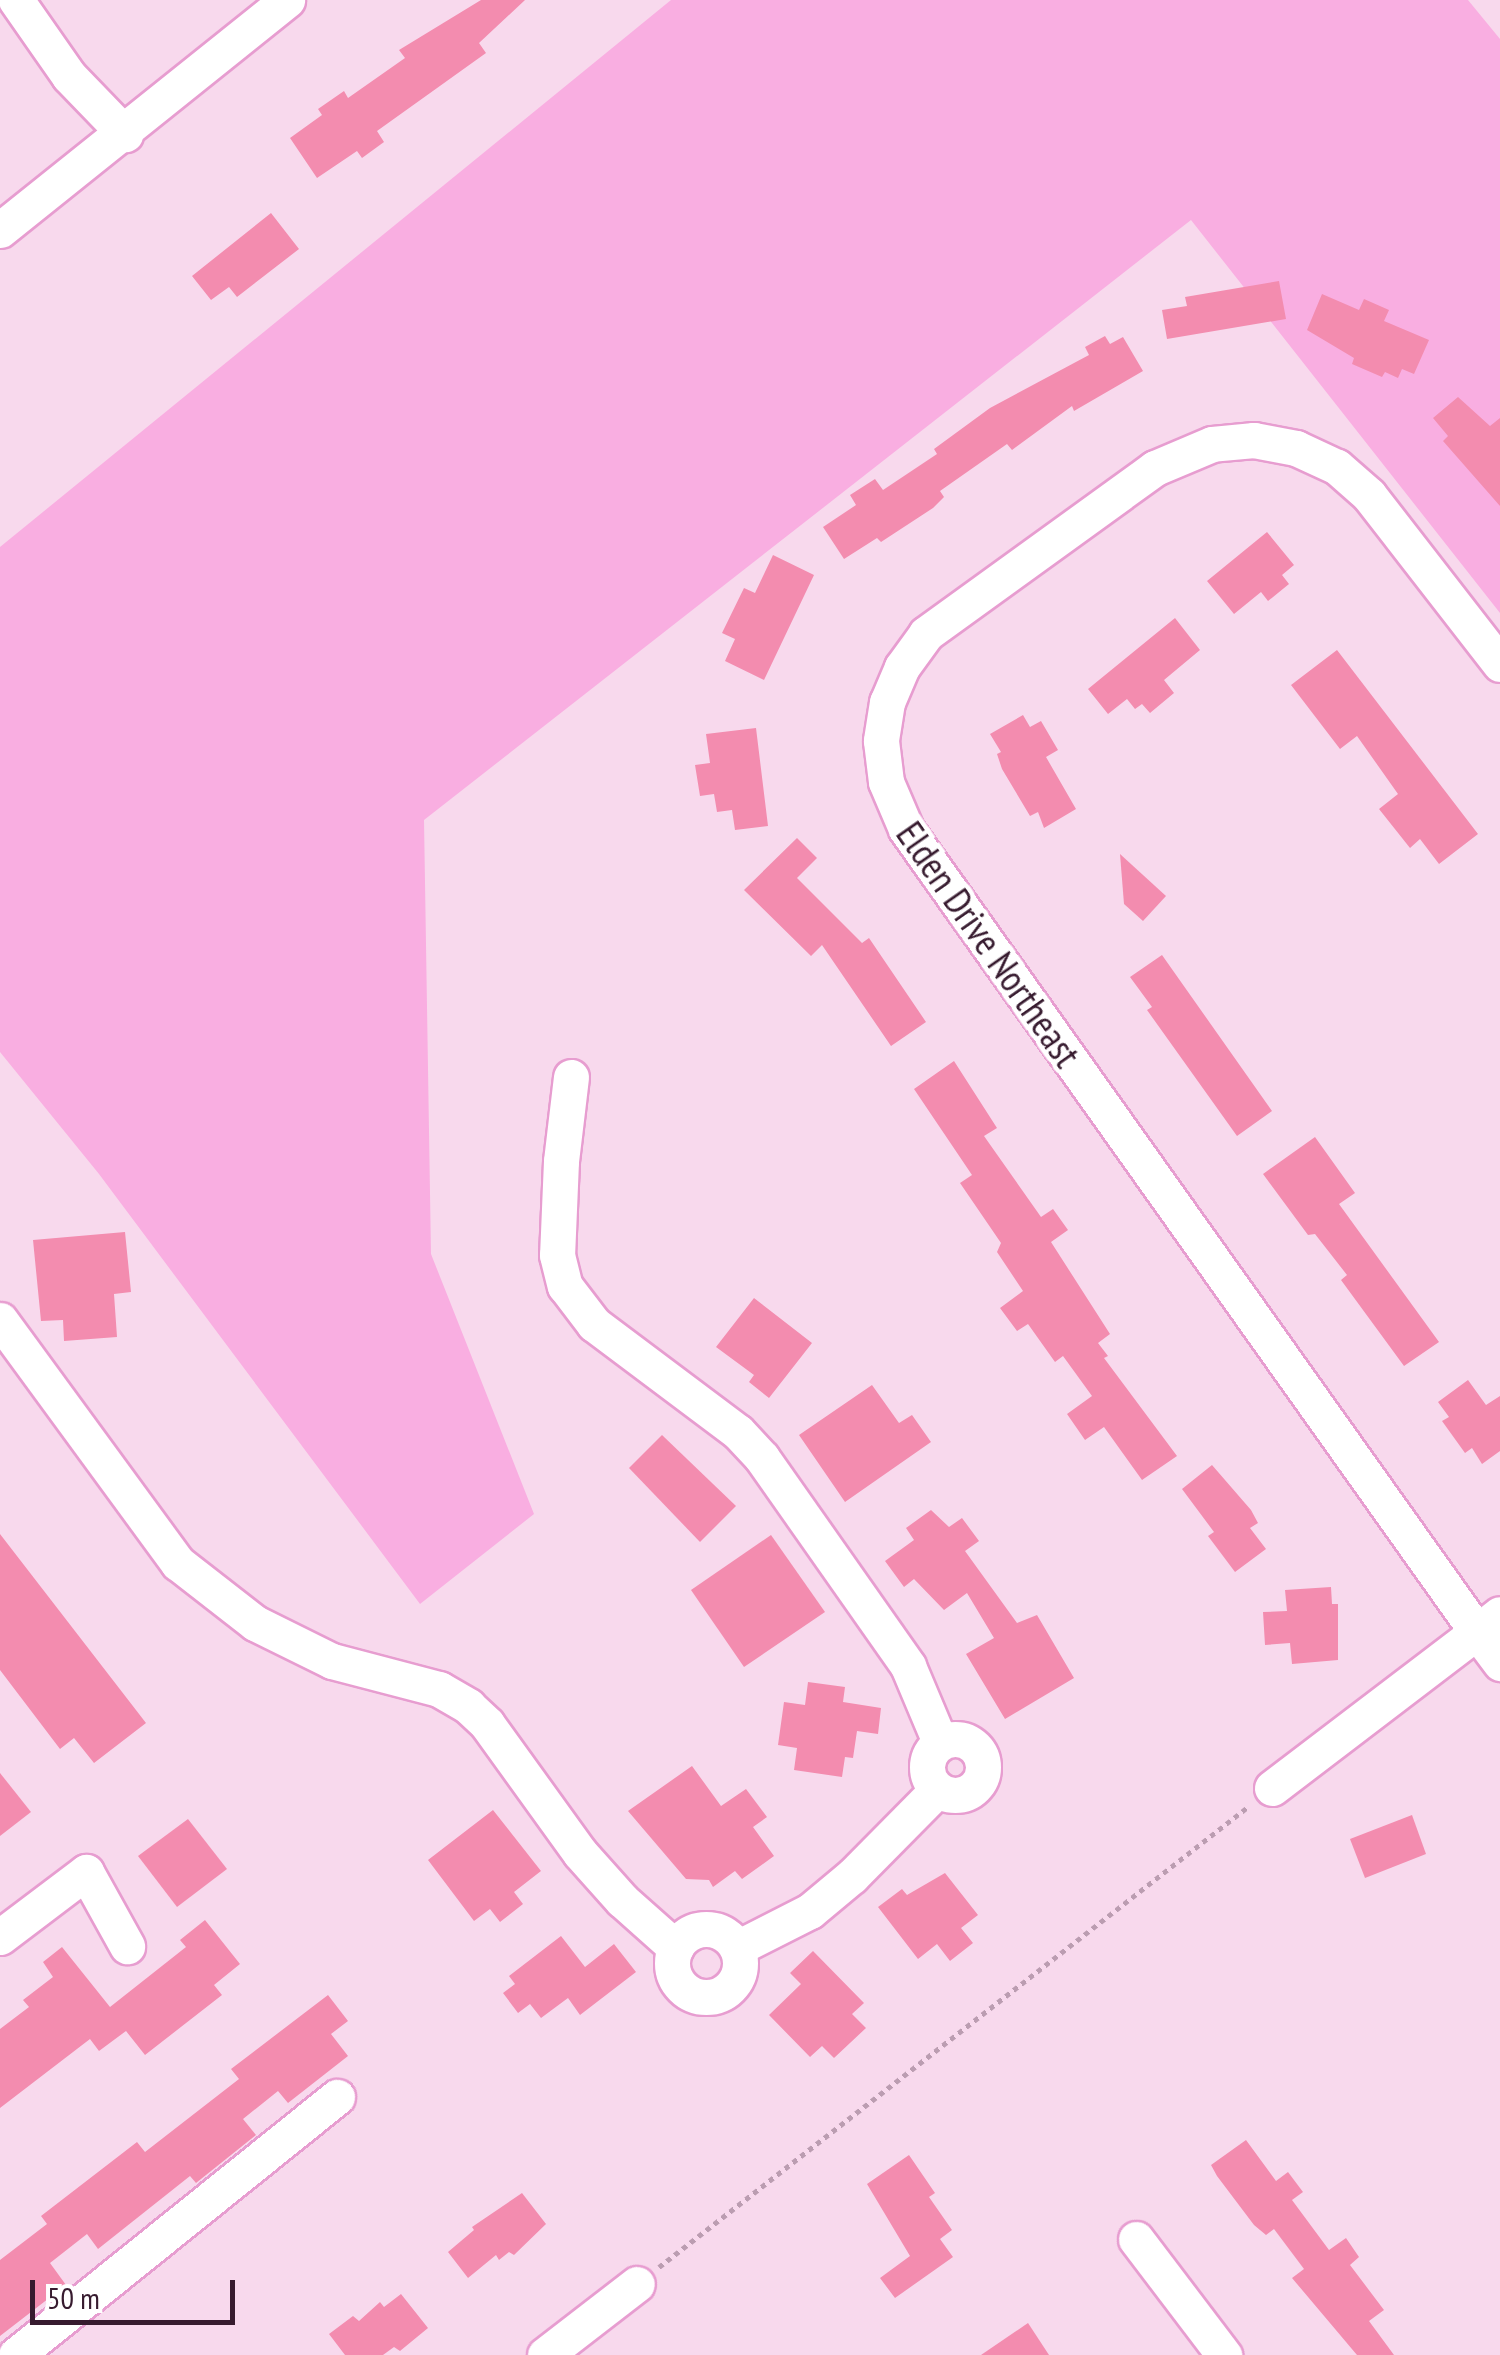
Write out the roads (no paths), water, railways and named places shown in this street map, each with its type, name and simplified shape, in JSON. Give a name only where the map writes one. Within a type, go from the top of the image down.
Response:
[{"type":"street","points":[[16,0],[70,76],[125,134]]},
{"type":"street","points":[[0,230],[125,134],[287,0]]},
{"type":"street","name":"Elden Drive Northeast","points":[[1500,664],[1369,495],[1337,467],[1296,448],[1254,440],[1212,444],[1156,468],[926,634],[902,666],[887,702],[881,742],[886,782],[906,829],[1489,1623],[1500,1663]]},
{"type":"street","points":[[571,1077],[561,1161],[558,1255],[565,1286],[594,1324],[738,1432],[762,1458],[908,1666],[940,1742]]},
{"type":"street","points":[[0,1320],[178,1562],[206,1588],[270,1631],[332,1662],[438,1690],[468,1706],[488,1724],[580,1853],[622,1900],[676,1948]]},
{"type":"street","points":[[1272,1788],[1489,1623]]},
{"type":"street","points":[[962,1739],[972,1744],[983,1763],[982,1774],[969,1792],[958,1796],[937,1790],[930,1782],[927,1760],[940,1742],[962,1739]]},
{"type":"street","points":[[736,1948],[810,1911],[852,1876],[937,1790]]},
{"type":"street","points":[[0,1937],[86,1872],[127,1946]]},
{"type":"street","points":[[706,1929],[729,1938],[736,1948],[738,1973],[724,1992],[712,1996],[688,1992],[679,1983],[672,1960],[684,1938],[706,1929]]},
{"type":"street","points":[[16,2355],[337,2098]]},
{"type":"street","points":[[1136,2238],[1224,2355]]},
{"type":"street","points":[[545,2355],[636,2284]]}]
